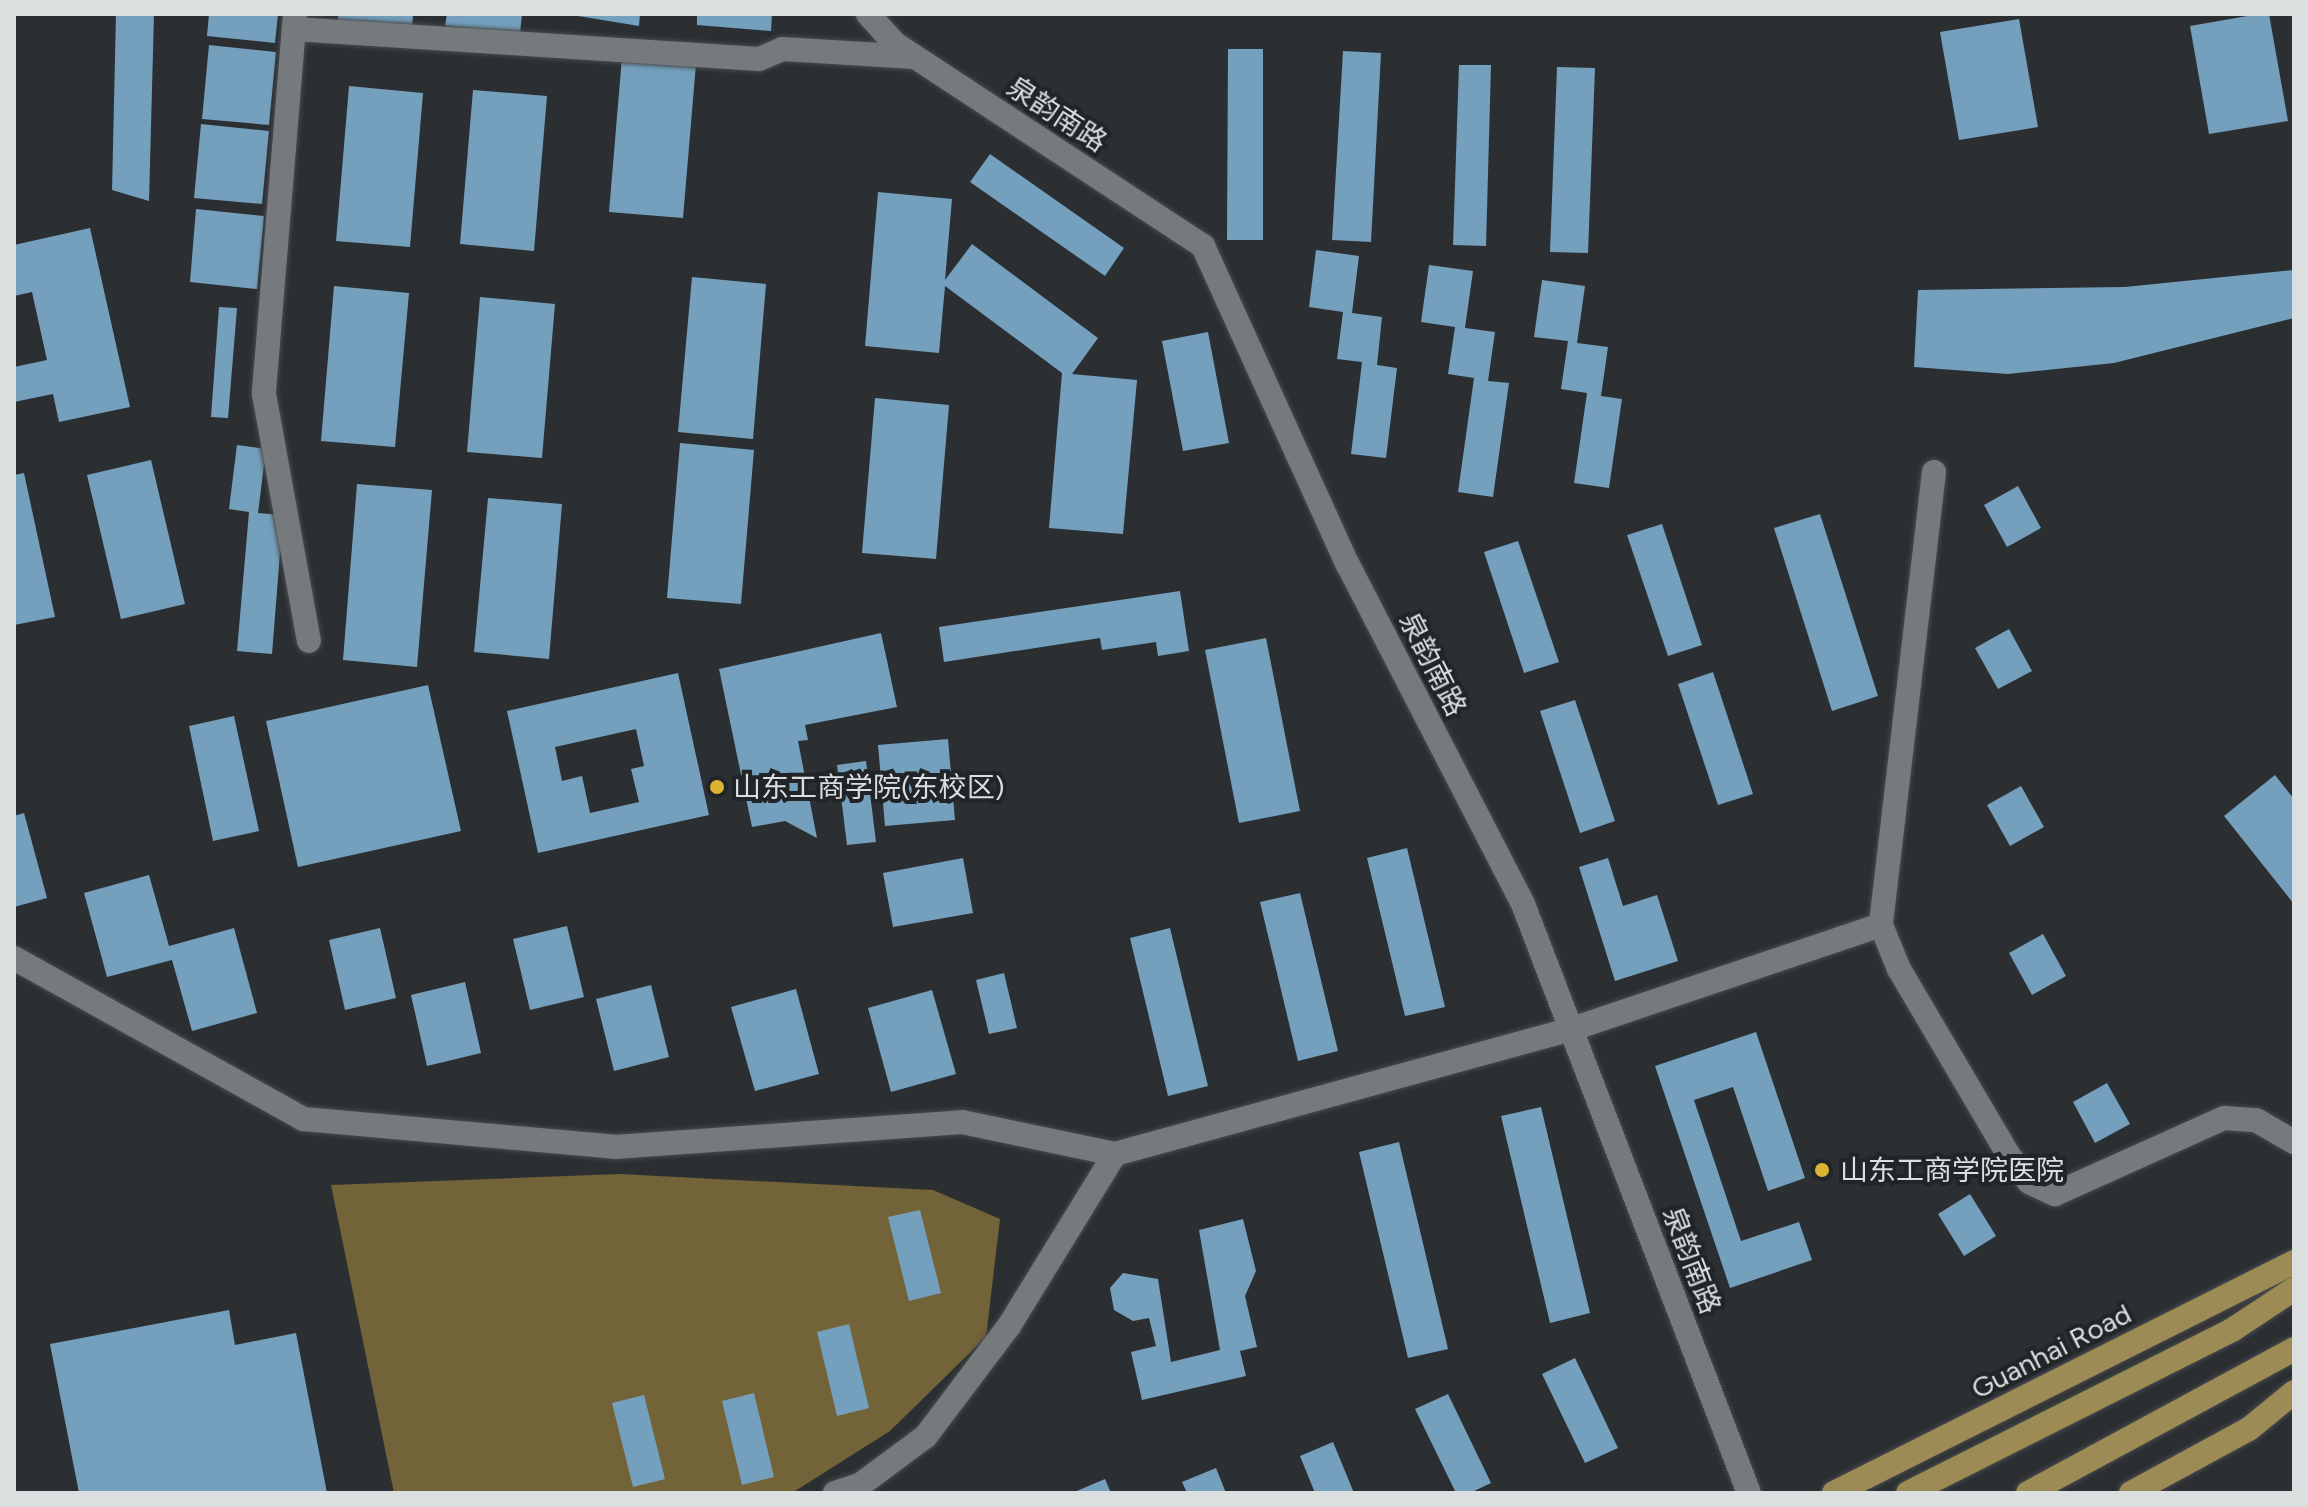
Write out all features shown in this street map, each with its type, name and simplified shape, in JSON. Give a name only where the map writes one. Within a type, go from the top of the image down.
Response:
[{"type":"main road","name":"Guanhai Road","points":[[1834,1493],[2294,1262]]},
{"type":"main road","name":"Guanhai Road","points":[[1908,1493],[2232,1330],[2294,1289]]},
{"type":"main road","points":[[2028,1493],[2294,1349]]},
{"type":"main road","points":[[2131,1493],[2249,1429],[2294,1392]]},
{"type":"street","name":"泉韵南路","points":[[868,14],[916,57],[1203,246],[1348,565],[1523,904],[1749,1493]]},
{"type":"street","points":[[309,641],[264,394],[295,22],[759,59],[782,49],[916,57]]},
{"type":"street","points":[[1934,472],[1881,925],[1899,969],[2029,1182],[2055,1194],[2079,1188],[2224,1118],[2256,1120],[2294,1142]]},
{"type":"street","points":[[14,958],[303,1119],[615,1147],[962,1122],[1115,1154],[1572,1029],[1881,925]]},
{"type":"street","points":[[835,1493],[860,1485],[926,1436],[1009,1326],[1115,1154]]},
{"type":"shaded area","points":[[619,1174],[933,1190],[1000,1219],[986,1337],[890,1431],[792,1493],[394,1493],[331,1185]]},
{"type":"building","points":[[116,14],[154,14],[149,201],[112,190]]},
{"type":"building","points":[[209,14],[278,14],[275,43],[207,36]]},
{"type":"building","points":[[338,14],[413,14],[412,29],[338,22]]},
{"type":"building","points":[[447,14],[522,14],[520,33],[445,26]]},
{"type":"building","points":[[566,14],[640,14],[639,26]]},
{"type":"building","points":[[697,14],[772,14],[771,31],[697,25]]},
{"type":"building","points":[[2269,14],[2288,121],[2209,134],[2190,26]]},
{"type":"building","points":[[2019,19],[2038,127],[1959,140],[1940,32]]},
{"type":"building","points":[[209,45],[276,52],[269,125],[202,119]]},
{"type":"building","points":[[1228,49],[1263,49],[1263,240],[1227,240]]},
{"type":"building","points":[[1343,51],[1381,53],[1371,242],[1332,240]]},
{"type":"building","points":[[622,57],[696,64],[683,218],[609,212]]},
{"type":"building","points":[[1459,65],[1491,65],[1486,246],[1453,245]]},
{"type":"building","points":[[1557,67],[1595,68],[1588,253],[1550,252]]},
{"type":"building","points":[[349,86],[423,93],[410,247],[336,241]]},
{"type":"building","points":[[473,90],[547,96],[534,251],[460,244]]},
{"type":"building","points":[[201,124],[269,131],[262,204],[194,198]]},
{"type":"building","points":[[990,154],[1124,248],[1105,276],[970,182]]},
{"type":"building","points":[[878,192],[952,199],[945,280],[972,244],[1098,338],[1072,374],[1137,380],[1123,534],[1049,528],[1062,373],[945,286],[939,353],[865,346]]},
{"type":"building","points":[[196,209],[264,216],[257,289],[190,282]]},
{"type":"building","points":[[90,228],[130,407],[59,422],[53,394],[14,402],[14,367],[47,360],[32,292],[14,296],[14,245]]},
{"type":"building","points":[[1316,250],[1359,256],[1352,313],[1382,317],[1377,365],[1397,368],[1386,458],[1351,454],[1362,362],[1337,359],[1343,312],[1309,307]]},
{"type":"building","points":[[1429,265],[1473,271],[1465,328],[1495,332],[1488,381],[1509,383],[1493,497],[1458,492],[1474,378],[1448,374],[1455,327],[1421,322]]},
{"type":"building","points":[[2294,270],[2294,318],[2114,363],[2008,374],[1914,367],[1918,290],[2125,287]]},
{"type":"building","points":[[692,277],[766,284],[753,439],[678,432]]},
{"type":"building","points":[[1542,280],[1585,286],[1577,343],[1608,347],[1601,396],[1622,399],[1609,488],[1574,483],[1587,393],[1561,389],[1568,341],[1534,337]]},
{"type":"building","points":[[334,286],[409,293],[395,447],[321,441]]},
{"type":"building","points":[[480,297],[555,304],[542,458],[467,452]]},
{"type":"building","points":[[219,307],[237,308],[228,418],[211,417]]},
{"type":"building","points":[[1208,332],[1229,443],[1183,451],[1162,341]]},
{"type":"building","points":[[875,398],[949,405],[936,559],[862,553]]},
{"type":"building","points":[[680,443],[754,450],[741,604],[667,598]]},
{"type":"building","points":[[237,445],[266,449],[258,513],[283,515],[272,654],[237,651],[249,512],[229,509]]},
{"type":"building","points":[[151,460],[185,604],[121,619],[87,475]]},
{"type":"building","points":[[24,473],[55,617],[14,625],[14,475]]},
{"type":"building","points":[[357,484],[432,490],[417,667],[343,660]]},
{"type":"building","points":[[2018,486],[2041,528],[2007,547],[1984,505]]},
{"type":"building","points":[[488,498],[562,504],[549,659],[474,652]]},
{"type":"building","points":[[1820,514],[1878,696],[1832,711],[1774,528]]},
{"type":"building","points":[[1662,524],[1702,645],[1668,656],[1627,535]]},
{"type":"building","points":[[1518,541],[1559,662],[1524,673],[1484,552]]},
{"type":"building","points":[[1180,591],[1189,651],[1158,656],[1156,642],[1102,650],[1100,638],[944,662],[939,627]]},
{"type":"building","points":[[2009,629],[2032,671],[1998,689],[1975,648]]},
{"type":"building","points":[[881,633],[897,707],[805,725],[808,740],[798,741],[817,838],[785,821],[752,827],[719,669]]},
{"type":"building","points":[[1266,638],[1300,811],[1239,823],[1205,650]]},
{"type":"building","points":[[1713,672],[1753,794],[1718,805],[1678,684]]},
{"type":"building","points":[[678,673],[709,815],[538,853],[507,711]],"holes":[[[636,729],[644,766],[631,769],[639,802],[590,813],[582,776],[562,781],[555,747]]]},
{"type":"building","points":[[428,685],[461,831],[298,867],[266,721]]},
{"type":"building","points":[[1575,700],[1615,821],[1580,833],[1540,711]]},
{"type":"building","points":[[234,716],[259,831],[213,841],[189,726]]},
{"type":"building","points":[[948,739],[955,820],[885,826],[878,745]]},
{"type":"building","points":[[866,761],[876,842],[847,845],[837,765]]},
{"type":"building","points":[[2275,775],[2294,799],[2294,904],[2224,816]]},
{"type":"building","points":[[2021,786],[2044,827],[2010,846],[1987,805]]},
{"type":"building","points":[[24,813],[47,898],[14,907],[14,816]]},
{"type":"building","points":[[1407,848],[1445,1007],[1405,1016],[1367,858]]},
{"type":"building","points":[[963,858],[973,913],[893,927],[883,873]]},
{"type":"building","points":[[1608,858],[1623,906],[1657,895],[1678,961],[1615,981],[1579,867]]},
{"type":"building","points":[[149,875],[169,946],[234,928],[257,1013],[192,1031],[172,960],[107,977],[84,893]]},
{"type":"building","points":[[1300,893],[1338,1051],[1298,1061],[1260,902]]},
{"type":"building","points":[[567,926],[584,997],[530,1010],[513,939]]},
{"type":"building","points":[[380,928],[396,998],[345,1010],[329,940]]},
{"type":"building","points":[[1170,928],[1208,1086],[1168,1096],[1130,938]]},
{"type":"building","points":[[2043,934],[2066,976],[2032,995],[2009,953]]},
{"type":"building","points":[[1004,973],[1017,1028],[989,1034],[976,980]]},
{"type":"building","points":[[465,982],[481,1053],[427,1066],[411,995]]},
{"type":"building","points":[[651,985],[669,1057],[614,1071],[596,999]]},
{"type":"building","points":[[796,989],[819,1074],[755,1091],[731,1007]]},
{"type":"building","points":[[932,990],[956,1074],[891,1092],[868,1008]]},
{"type":"building","points":[[1756,1032],[1805,1178],[1768,1191],[1733,1087],[1694,1100],[1741,1241],[1799,1222],[1812,1260],[1730,1288],[1655,1066]]},
{"type":"building","points":[[2107,1083],[2130,1124],[2095,1143],[2073,1102]]},
{"type":"building","points":[[1541,1107],[1590,1313],[1550,1323],[1501,1116]]},
{"type":"building","points":[[1399,1142],[1448,1349],[1408,1358],[1359,1152]]},
{"type":"building","points":[[1970,1194],[1996,1236],[1964,1256],[1938,1214]]},
{"type":"building","points":[[920,1210],[941,1293],[909,1301],[888,1217]]},
{"type":"building","points":[[1243,1219],[1256,1271],[1245,1296],[1257,1347],[1240,1351],[1246,1376],[1142,1400],[1131,1352],[1156,1346],[1149,1318],[1133,1321],[1114,1310],[1110,1288],[1123,1273],[1158,1279],[1171,1362],[1220,1350],[1199,1230]]},
{"type":"building","points":[[229,1310],[235,1345],[296,1333],[327,1493],[79,1493],[50,1344]]},
{"type":"building","points":[[849,1324],[869,1408],[837,1416],[817,1332]]},
{"type":"building","points":[[1575,1358],[1618,1448],[1585,1463],[1542,1374]]},
{"type":"building","points":[[754,1393],[774,1477],[742,1485],[722,1401]]},
{"type":"building","points":[[1448,1394],[1491,1483],[1470,1493],[1456,1493],[1415,1409]]},
{"type":"building","points":[[644,1395],[665,1479],[633,1487],[612,1403]]},
{"type":"building","points":[[1333,1442],[1354,1493],[1315,1493],[1300,1456]]},
{"type":"building","points":[[1216,1468],[1226,1493],[1187,1493],[1182,1482]]},
{"type":"building","points":[[1105,1479],[1111,1493],[1072,1493]]},
{"type":"place","name":"山东工商学院(东校区)","points":[[717,787]]},
{"type":"place","name":"山东工商学院医院","points":[[1822,1170]]}]
